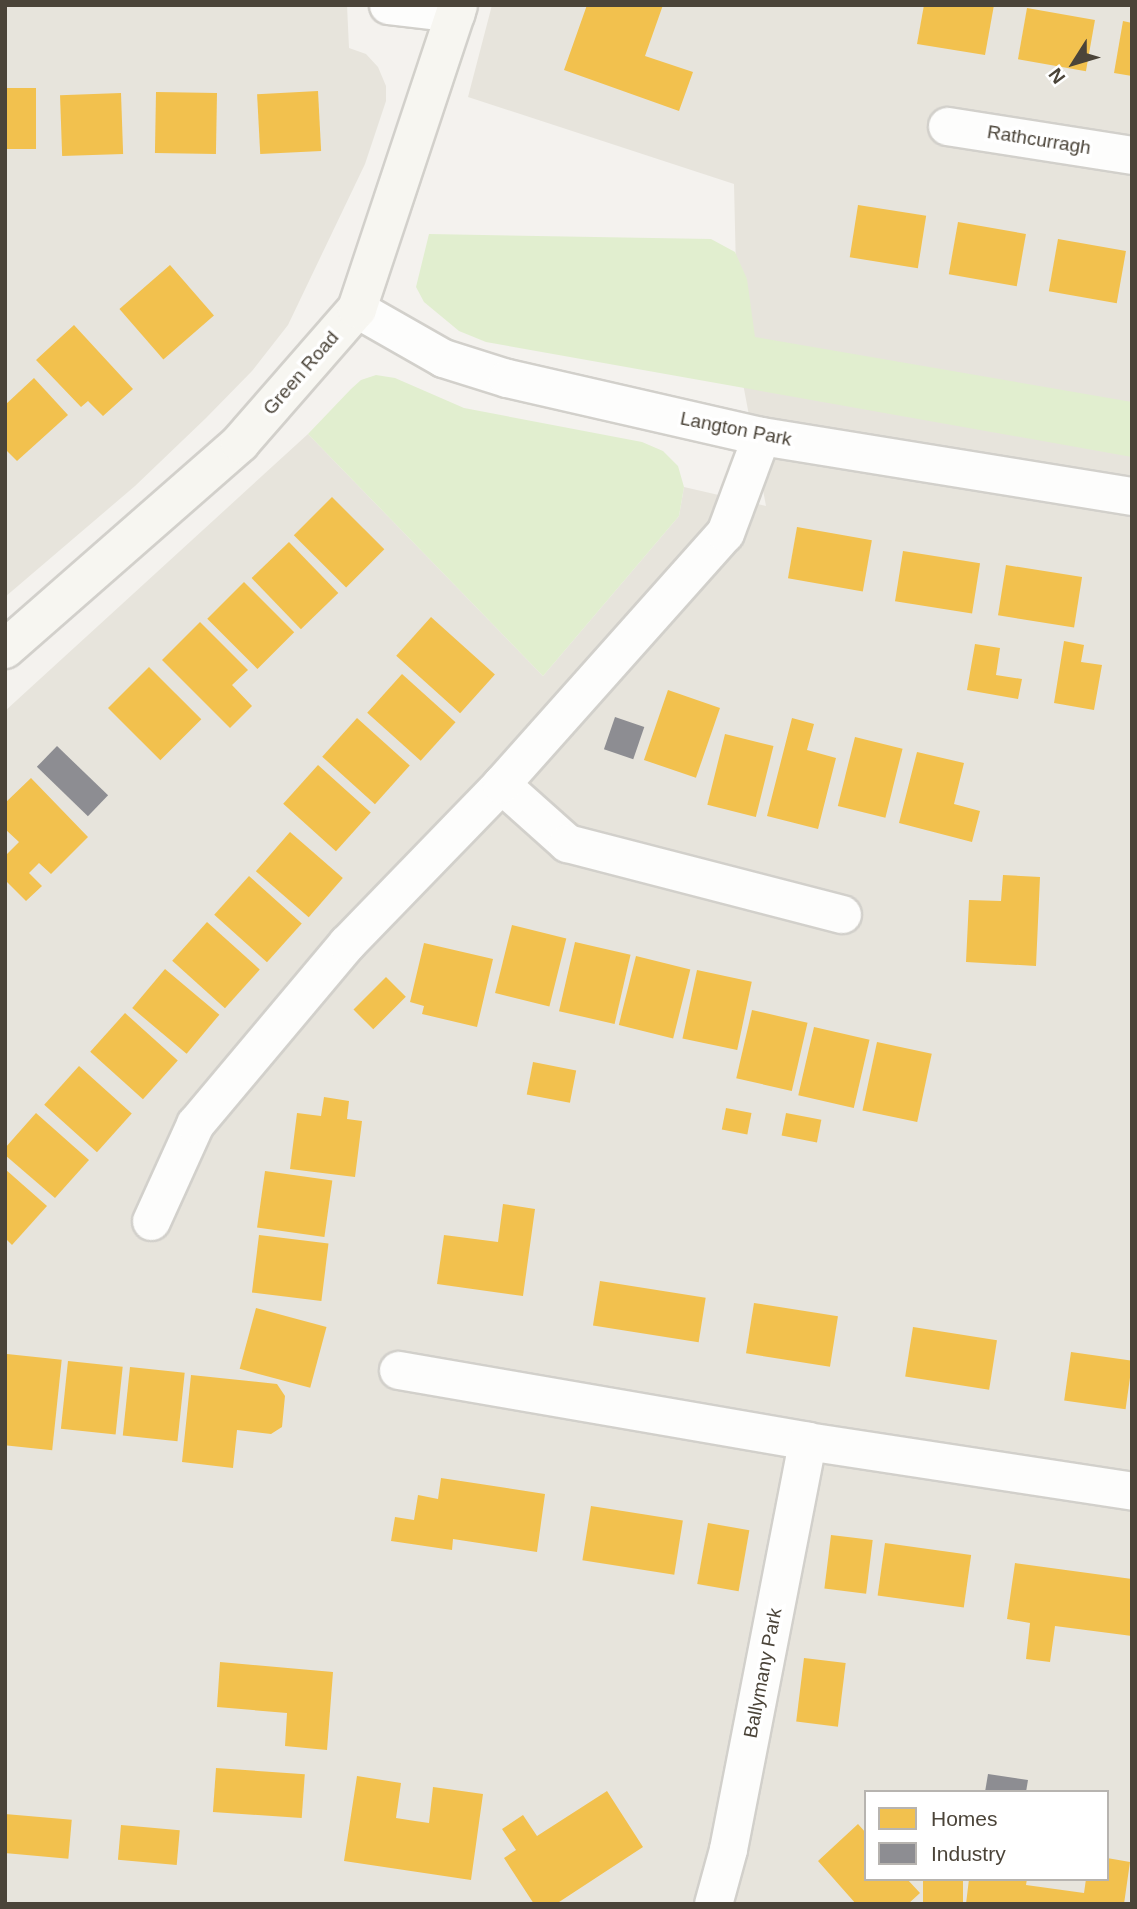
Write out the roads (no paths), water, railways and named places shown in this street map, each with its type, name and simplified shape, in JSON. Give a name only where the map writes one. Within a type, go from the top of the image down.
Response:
[{"type":"street","points":[[388,5],[457,9]]},
{"type":"street","name":"Green Road","points":[[5,649],[240,443],[357,309],[457,9]]},
{"type":"street","name":"Rathcurragh","points":[[947,126],[1132,155]]},
{"type":"street","name":"Langton Park","points":[[357,309],[443,358],[588,398],[761,436],[1132,496]]},
{"type":"street","points":[[151,1221],[195,1124],[347,943],[501,784],[725,533],[761,436]]},
{"type":"street","points":[[501,784],[567,844],[842,914]]},
{"type":"street","points":[[398,1370],[807,1441],[1132,1491]]},
{"type":"street","name":"Ballymany Park","points":[[713,1904],[728,1849],[807,1441]]}]
